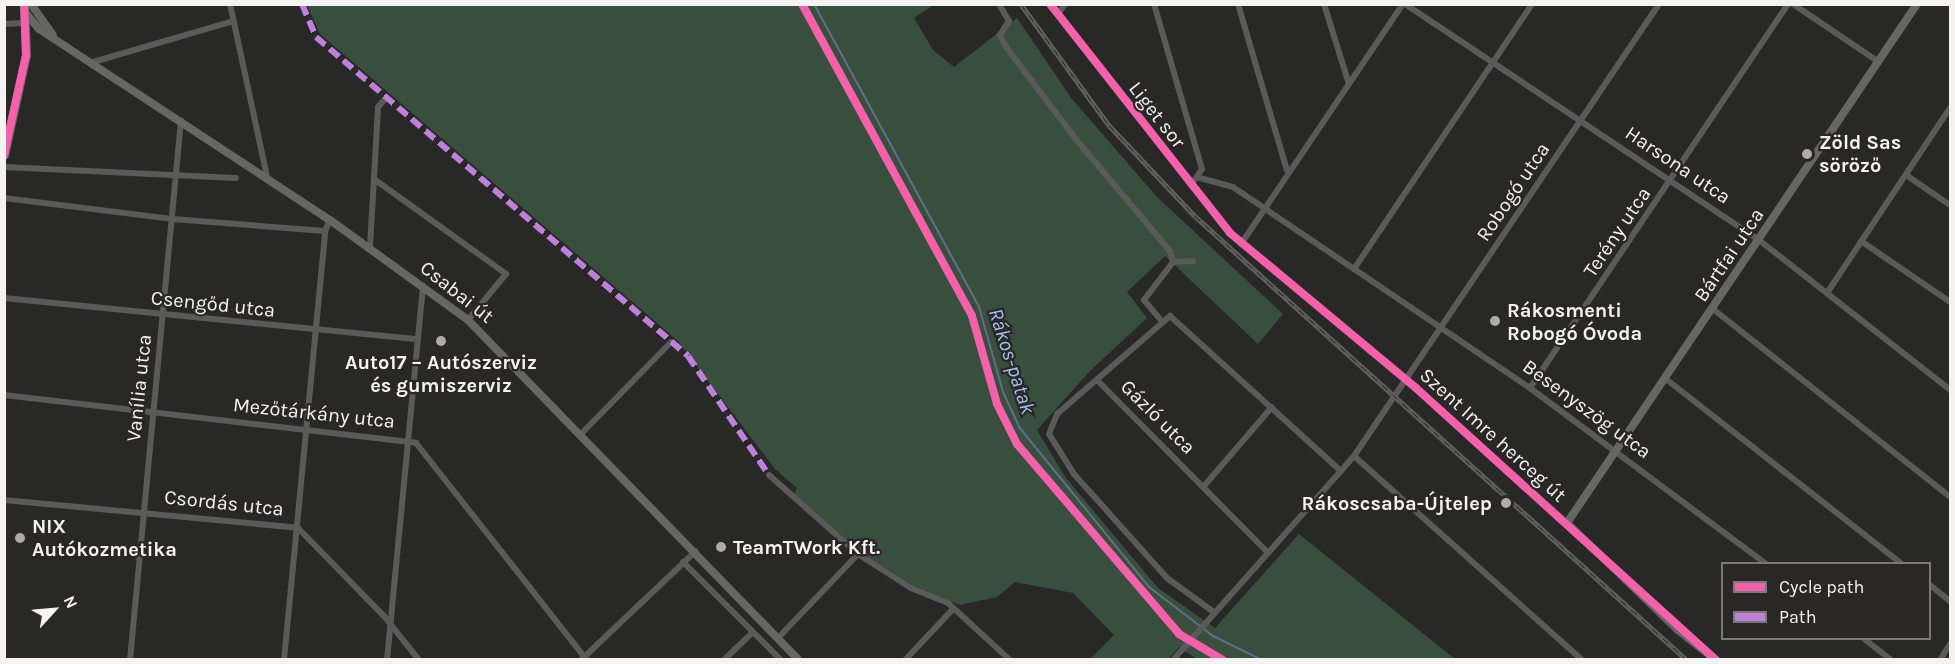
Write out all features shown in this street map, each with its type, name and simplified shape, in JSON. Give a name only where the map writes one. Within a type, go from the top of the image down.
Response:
[{"type":"main road","name":"Bártfai utca","points":[[1567,523],[1917,4]]},
{"type":"main road","points":[[21,77],[22,23],[27,7]]},
{"type":"main road","points":[[4,155],[21,77],[27,34],[27,7]]},
{"type":"main road","name":"Csabai út","points":[[27,7],[39,29],[267,177],[423,285],[468,320],[582,433],[799,660]]},
{"type":"main road","name":"Csabai út","points":[[27,7],[59,42]]},
{"type":"main road","points":[[27,34],[39,29]]},
{"type":"main road","name":"Szent Imre herceg út","points":[[1567,523],[1678,630],[1716,660]]},
{"type":"street","points":[[230,4],[267,177]]},
{"type":"street","points":[[999,4],[1009,21],[1000,35],[1006,47],[1079,143],[1164,239],[1173,262]]},
{"type":"street","name":"Liget sor","points":[[1050,4],[1241,244]]},
{"type":"street","points":[[1058,14],[1065,4]]},
{"type":"street","points":[[1154,4],[1202,169],[1200,178],[1192,184]]},
{"type":"street","points":[[1238,4],[1287,170]]},
{"type":"street","points":[[1324,4],[1348,81]]},
{"type":"street","points":[[1241,244],[1287,170],[1404,4]]},
{"type":"street","name":"Harsona utca","points":[[1404,4],[1760,240],[1950,390]]},
{"type":"street","points":[[1354,269],[1532,4]]},
{"type":"street","name":"Robogó utca","points":[[1173,660],[1354,456],[1659,4]]},
{"type":"street","name":"Terény utca","points":[[1530,388],[1671,182],[1788,4]]},
{"type":"street","points":[[1793,4],[1879,62]]},
{"type":"street","points":[[93,62],[233,21]]},
{"type":"street","points":[[4,24],[22,23]]},
{"type":"street","points":[[370,248],[378,107],[385,99]]},
{"type":"street","points":[[1827,293],[1950,108]]},
{"type":"street","name":"Vanília utca","points":[[130,660],[181,120]]},
{"type":"street","points":[[4,167],[176,177],[236,177]]},
{"type":"street","points":[[1906,175],[1950,205]]},
{"type":"street","name":"Besenyszög utca","points":[[1200,178],[1233,187],[1530,388],[1618,449],[1763,562]]},
{"type":"street","points":[[374,179],[506,274],[468,320]]},
{"type":"street","points":[[4,198],[172,219],[325,231]]},
{"type":"street","points":[[284,660],[325,231],[330,220]]},
{"type":"street","points":[[1861,242],[1950,303]]},
{"type":"street","name":"Szent Imre herceg út","points":[[1241,244],[1406,379],[1567,523]]},
{"type":"street","points":[[1161,320],[1144,300],[1173,262],[1193,261]]},
{"type":"street","points":[[387,660],[410,440],[423,285]]},
{"type":"street","name":"Csengőd utca","points":[[4,298],[163,316],[418,339]]},
{"type":"street","points":[[1713,309],[1950,497]]},
{"type":"street","points":[[1097,380],[1161,320],[1170,316],[1341,471]]},
{"type":"street","points":[[582,433],[671,342]]},
{"type":"street","points":[[1666,379],[1899,562]]},
{"type":"street","name":"Gázló utca","points":[[1213,615],[1167,578],[1074,474],[1048,434],[1057,414],[1097,380],[1268,553]]},
{"type":"street","name":"Mezőtárkány utca","points":[[4,395],[153,414],[410,440],[584,658]]},
{"type":"street","points":[[1204,486],[1272,407]]},
{"type":"street","points":[[1354,456],[1582,660]]},
{"type":"street","points":[[769,476],[858,554],[911,588],[954,608],[1010,660]]},
{"type":"street","name":"Csordás utca","points":[[4,500],[144,511],[298,528],[390,626],[418,660]]},
{"type":"street","points":[[584,658],[696,551]]},
{"type":"street","points":[[778,638],[858,554]]},
{"type":"street","points":[[683,562],[781,660]]},
{"type":"street","points":[[1931,587],[1950,601]]},
{"type":"street","points":[[905,660],[954,608]]},
{"type":"street","points":[[724,660],[753,632]]},
{"type":"street","points":[[1864,640],[1891,660]]},
{"type":"street","points":[[1940,660],[1950,644]]},
{"type":"green space","points":[[307,5],[934,5],[914,18],[933,50],[954,67],[1017,18],[1072,99],[1157,197],[1283,314],[1258,344],[1165,256],[1127,292],[1147,318],[1090,371],[1037,430],[1066,478],[1158,588],[1215,628],[1299,534],[1455,659],[1198,660],[1179,647],[1168,659],[1090,659],[1114,635],[1073,593],[1015,582],[997,597],[960,605],[912,585],[862,553],[794,494],[797,488],[775,469],[678,341],[320,34]]},
{"type":"waterway","name":"Rákos-patak","points":[[814,4],[979,307],[1003,392],[1019,427],[1149,587],[1213,636],[1262,660]]},
{"type":"railway","points":[[1021,4],[1109,125],[1195,216],[1687,660]]},
{"type":"marked path","points":[[302,4],[316,37],[688,356],[769,475]]},
{"type":"cycle path","points":[[4,155],[26,55],[24,4]]},
{"type":"cycle path","points":[[802,4],[972,316],[997,404],[1017,444],[1179,634],[1223,660]]},
{"type":"cycle path","points":[[1050,4],[1230,233],[1416,388],[1716,660]]},
{"type":"place","name":"Zöld Sas söröző","points":[[1807,154]]},
{"type":"place","name":"Rákosmenti Robogó Óvoda","points":[[1495,321]]},
{"type":"place","name":"Auto17 – Autószerviz és gumiszerviz","points":[[441,341]]},
{"type":"place","name":"Rákoscsaba-Újtelep","points":[[1506,503]]},
{"type":"place","name":"NIX Autókozmetika","points":[[20,538]]},
{"type":"place","name":"TeamTWork Kft.","points":[[721,547]]}]
